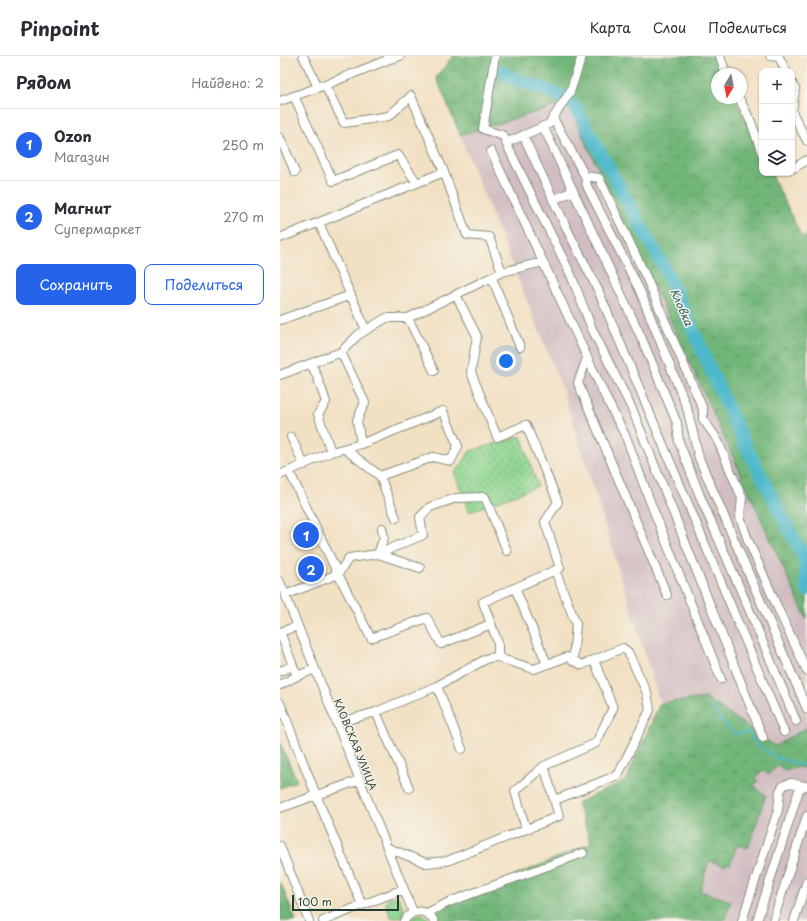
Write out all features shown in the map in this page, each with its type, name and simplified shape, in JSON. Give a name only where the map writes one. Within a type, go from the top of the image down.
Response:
[{"type":"street","points":[[303,56],[344,123],[389,116],[411,96],[444,172],[467,235],[489,237],[502,272]]},
{"type":"street","points":[[280,102],[387,58],[400,56]]},
{"type":"street","points":[[495,56],[483,129],[504,136],[506,143],[571,275],[592,329],[633,411],[763,738]]},
{"type":"street","points":[[506,143],[549,124],[570,92],[582,56]]},
{"type":"street","points":[[720,56],[724,68]]},
{"type":"street","points":[[770,56],[779,57],[784,68]]},
{"type":"street","points":[[294,96],[332,181],[398,155],[417,183]]},
{"type":"street","points":[[742,104],[752,122],[759,144]]},
{"type":"street","points":[[793,104],[792,112],[807,141]]},
{"type":"street","points":[[553,118],[585,176],[587,186],[640,291],[687,408],[699,458],[807,709]]},
{"type":"street","points":[[543,126],[639,332],[663,388],[677,423],[679,442],[700,496],[796,721]]},
{"type":"street","points":[[523,135],[553,200],[598,290],[784,732]]},
{"type":"street","points":[[280,138],[295,172]]},
{"type":"street","points":[[491,151],[587,358],[626,437],[651,504],[721,679]]},
{"type":"street","points":[[795,167],[807,160]]},
{"type":"street","points":[[280,238],[444,172]]},
{"type":"street","points":[[585,176],[599,178],[646,277],[703,409],[703,419],[720,445],[742,498],[740,517],[748,540],[807,671]]},
{"type":"street","points":[[553,200],[573,191]]},
{"type":"street","points":[[320,222],[366,330]]},
{"type":"street","points":[[280,374],[341,352],[358,335],[386,318],[408,318],[502,272],[543,262]]},
{"type":"street","points":[[492,278],[520,347]]},
{"type":"street","points":[[280,320],[351,294]]},
{"type":"street","points":[[456,295],[477,336],[471,372],[497,437],[526,425],[558,502],[545,522],[560,568],[483,602],[498,643],[498,657]]},
{"type":"street","points":[[408,318],[434,371]]},
{"type":"street","points":[[341,352],[365,403],[357,420],[361,444]]},
{"type":"street","points":[[587,358],[578,383],[667,595]]},
{"type":"street","points":[[311,364],[326,402],[318,414],[331,452]]},
{"type":"street","points":[[280,475],[331,452],[361,444],[443,411],[458,446],[451,461],[433,457],[380,476]]},
{"type":"street","points":[[291,437],[304,465]]},
{"type":"street","points":[[345,448],[380,476],[396,518]]},
{"type":"street","points":[[289,471],[338,574],[372,638],[427,618],[441,644],[491,624]]},
{"type":"street","points":[[285,595],[338,574],[349,558],[378,554],[423,534],[420,517],[430,507],[456,498],[485,497],[507,551]]},
{"type":"street","points":[[378,554],[384,537],[382,528]]},
{"type":"street","points":[[378,554],[420,568]]},
{"type":"street","points":[[555,570],[576,624],[574,661]]},
{"type":"street","name":"КЛОВСКАЯ УЛИЦА","points":[[280,582],[413,912]]},
{"type":"street","points":[[515,588],[547,664]]},
{"type":"street","points":[[297,676],[280,632],[298,626]]},
{"type":"street","points":[[337,723],[376,712],[437,686],[488,658],[498,657],[534,669],[567,657],[582,666],[623,648],[628,652],[647,693],[650,710],[618,775],[555,800]]},
{"type":"street","points":[[526,829],[515,791],[544,766],[596,743],[613,708],[594,660]]},
{"type":"street","points":[[280,671],[293,666]]},
{"type":"street","points":[[280,686],[297,676],[315,669]]},
{"type":"street","points":[[437,686],[462,749]]},
{"type":"street","points":[[280,703],[316,795],[362,905]]},
{"type":"street","points":[[376,712],[410,788]]},
{"type":"street","points":[[388,848],[426,863],[447,861],[559,816],[544,766]]},
{"type":"street","points":[[280,808],[360,780]]},
{"type":"street","points":[[742,921],[778,810],[780,791],[784,785],[791,783],[806,786]]},
{"type":"street","points":[[757,921],[799,790],[806,786]]},
{"type":"street","points":[[772,921],[807,816]]},
{"type":"street","points":[[280,846],[309,921]]},
{"type":"street","points":[[426,913],[449,902],[583,853]]},
{"type":"street","points":[[794,921],[807,881]]},
{"type":"street","points":[[323,921],[404,889]]},
{"type":"street","points":[[404,921],[413,912],[420,912],[426,913],[432,917],[434,921]]},
{"type":"shaded area","points":[[567,103],[681,343],[807,620],[807,727],[775,746],[706,698],[660,703],[563,390],[460,135]]},
{"type":"shaded area","points":[[778,765],[784,771],[798,767],[807,769],[807,921],[724,921],[731,901],[700,891],[710,861],[725,866],[737,845],[748,848],[760,792],[753,785],[754,778],[763,770],[768,775]]},
{"type":"green space","points":[[453,56],[714,56],[720,68],[711,68],[711,104],[738,104],[759,148],[759,176],[772,176],[802,237],[807,235],[807,620],[681,343],[567,103],[460,135],[436,77]]},
{"type":"green space","points":[[521,436],[538,486],[469,512],[454,472],[461,466],[470,451]]},
{"type":"green space","points":[[706,698],[775,746],[807,727],[807,769],[798,767],[784,771],[778,765],[768,775],[763,770],[755,778],[758,781],[754,785],[760,792],[766,795],[748,848],[737,845],[730,865],[726,863],[725,866],[709,861],[700,891],[731,901],[724,921],[441,921],[437,912],[456,901],[591,843],[577,803],[626,780],[660,703]]},
{"type":"green space","points":[[280,742],[297,781],[280,788]]},
{"type":"green space","points":[[280,881],[296,921],[280,921]]},
{"type":"green space","points":[[398,896],[404,909],[402,916],[397,918],[391,917],[386,905],[388,898]]},
{"type":"green space","points":[[422,914],[432,921],[408,921],[414,916]]},
{"type":"waterway","name":"Кловка","points":[[501,71],[518,81],[542,88],[565,98],[575,107],[666,271],[743,441],[804,558],[807,590]]},
{"type":"waterway","points":[[711,707],[735,734],[749,732],[755,743],[775,757],[807,767]]},
{"type":"place","name":"Ozon","points":[[306,535]]},
{"type":"place","name":"Магнит","points":[[311,569]]}]
